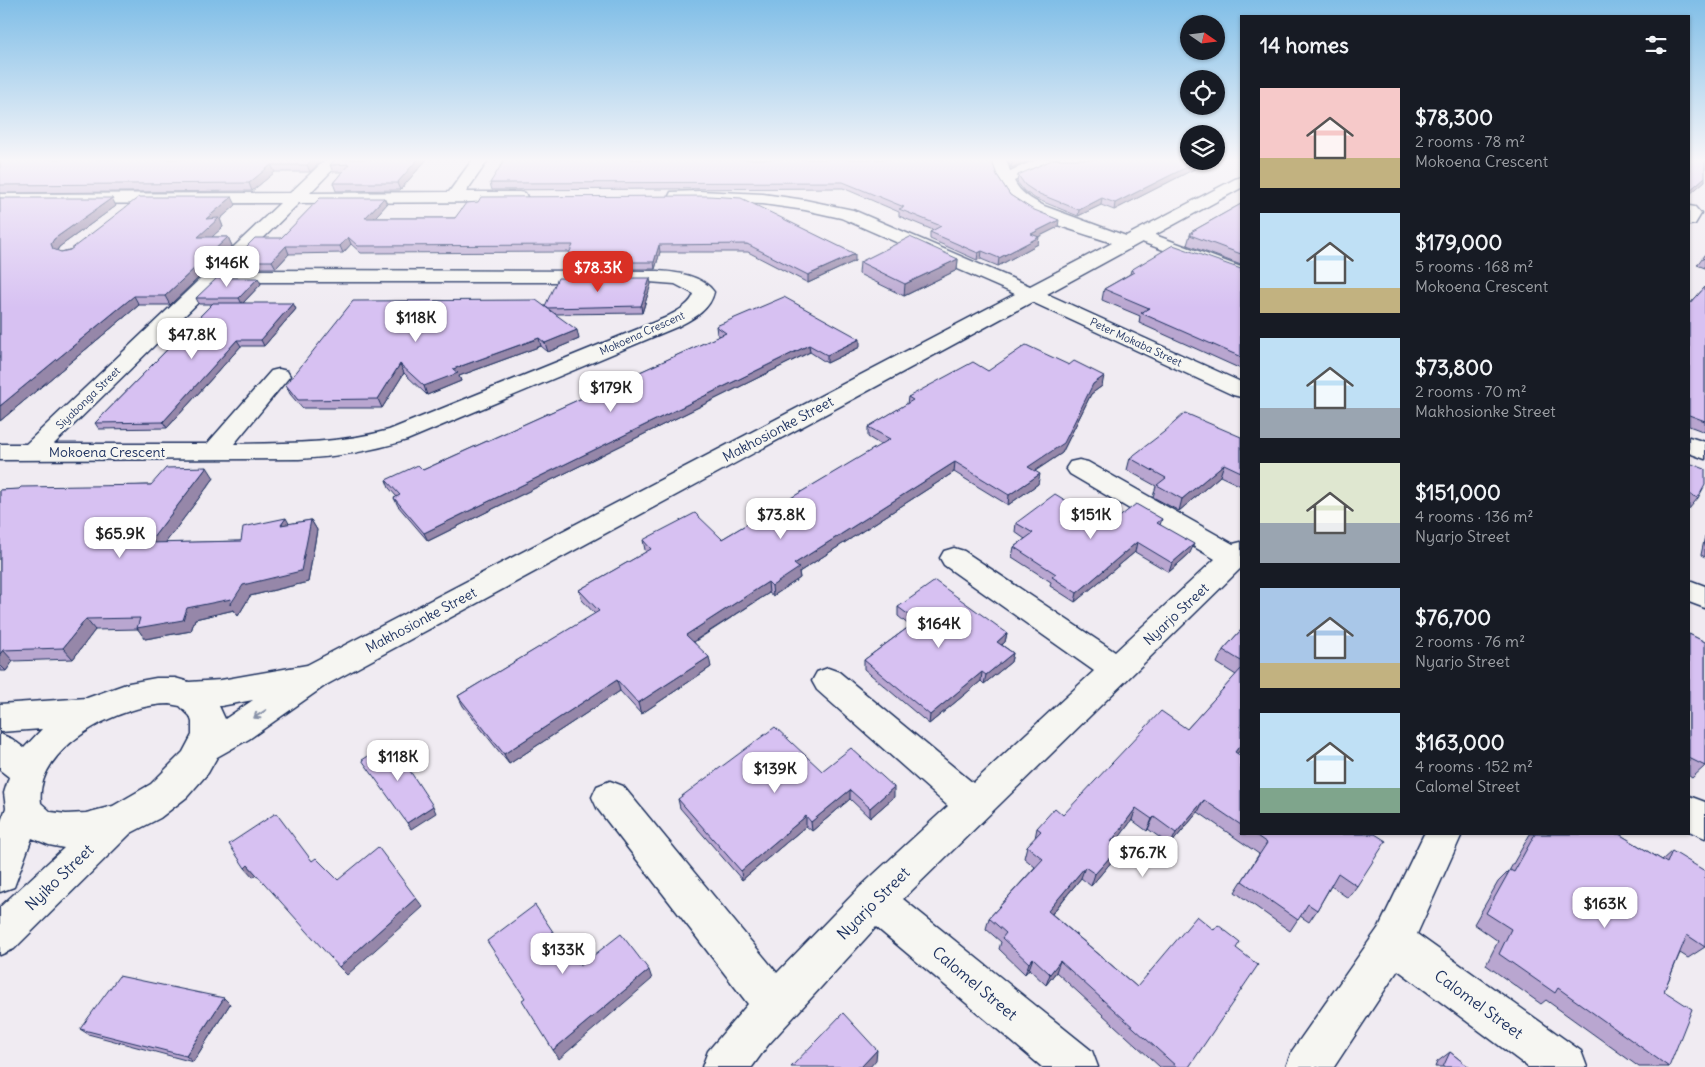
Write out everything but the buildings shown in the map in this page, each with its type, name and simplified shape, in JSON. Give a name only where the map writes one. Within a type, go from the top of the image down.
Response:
[{"type":"street","points":[[118,215],[126,209]]},
{"type":"street","name":"Siyabonga Street","points":[[32,452],[285,209]]},
{"type":"street","name":"Peter Mokaba Street","points":[[827,209],[847,214],[874,225],[1240,390]]},
{"type":"street","points":[[1040,209],[1240,273]]},
{"type":"street","name":"Makhosionke Street","points":[[206,746],[270,708],[315,676],[1192,209]]},
{"type":"street","name":"Mokoena Crescent","points":[[0,452],[213,452],[335,449],[366,444],[398,435],[672,322],[697,306],[704,298],[704,292],[683,279],[649,276],[214,276]]},
{"type":"street","points":[[213,452],[280,376]]},
{"type":"street","points":[[1690,444],[1705,450]]},
{"type":"street","name":"Nyarjo Street","points":[[724,1067],[776,1005],[874,900],[1238,555],[1079,468]]},
{"type":"street","points":[[954,558],[1117,670]]},
{"type":"street","points":[[1690,590],[1705,598]]},
{"type":"street","name":"Makhosionke Street","points":[[90,712],[133,695],[154,691],[173,691],[188,695],[221,693],[315,676]]},
{"type":"street","points":[[828,681],[973,805]]},
{"type":"street","points":[[24,809],[32,821],[47,829],[76,831],[92,829],[118,821],[141,810],[163,796],[182,780],[196,763],[206,746],[210,729],[208,714],[200,703],[188,695]]},
{"type":"street","points":[[0,718],[90,712]]},
{"type":"street","points":[[0,874],[24,809],[22,792],[28,772],[38,756],[53,739],[90,712]]},
{"type":"street","points":[[0,749],[28,772]]},
{"type":"street","points":[[610,797],[776,1005]]},
{"type":"street","points":[[1690,813],[1705,821]]},
{"type":"street","name":"Nyiko Street","points":[[0,935],[118,821]]},
{"type":"street","points":[[1308,1067],[1393,941],[1443,835]]},
{"type":"street","name":"Calomel Street","points":[[874,900],[1076,1067]]},
{"type":"street","name":"Calomel Street","points":[[1393,941],[1565,1067]]}]
